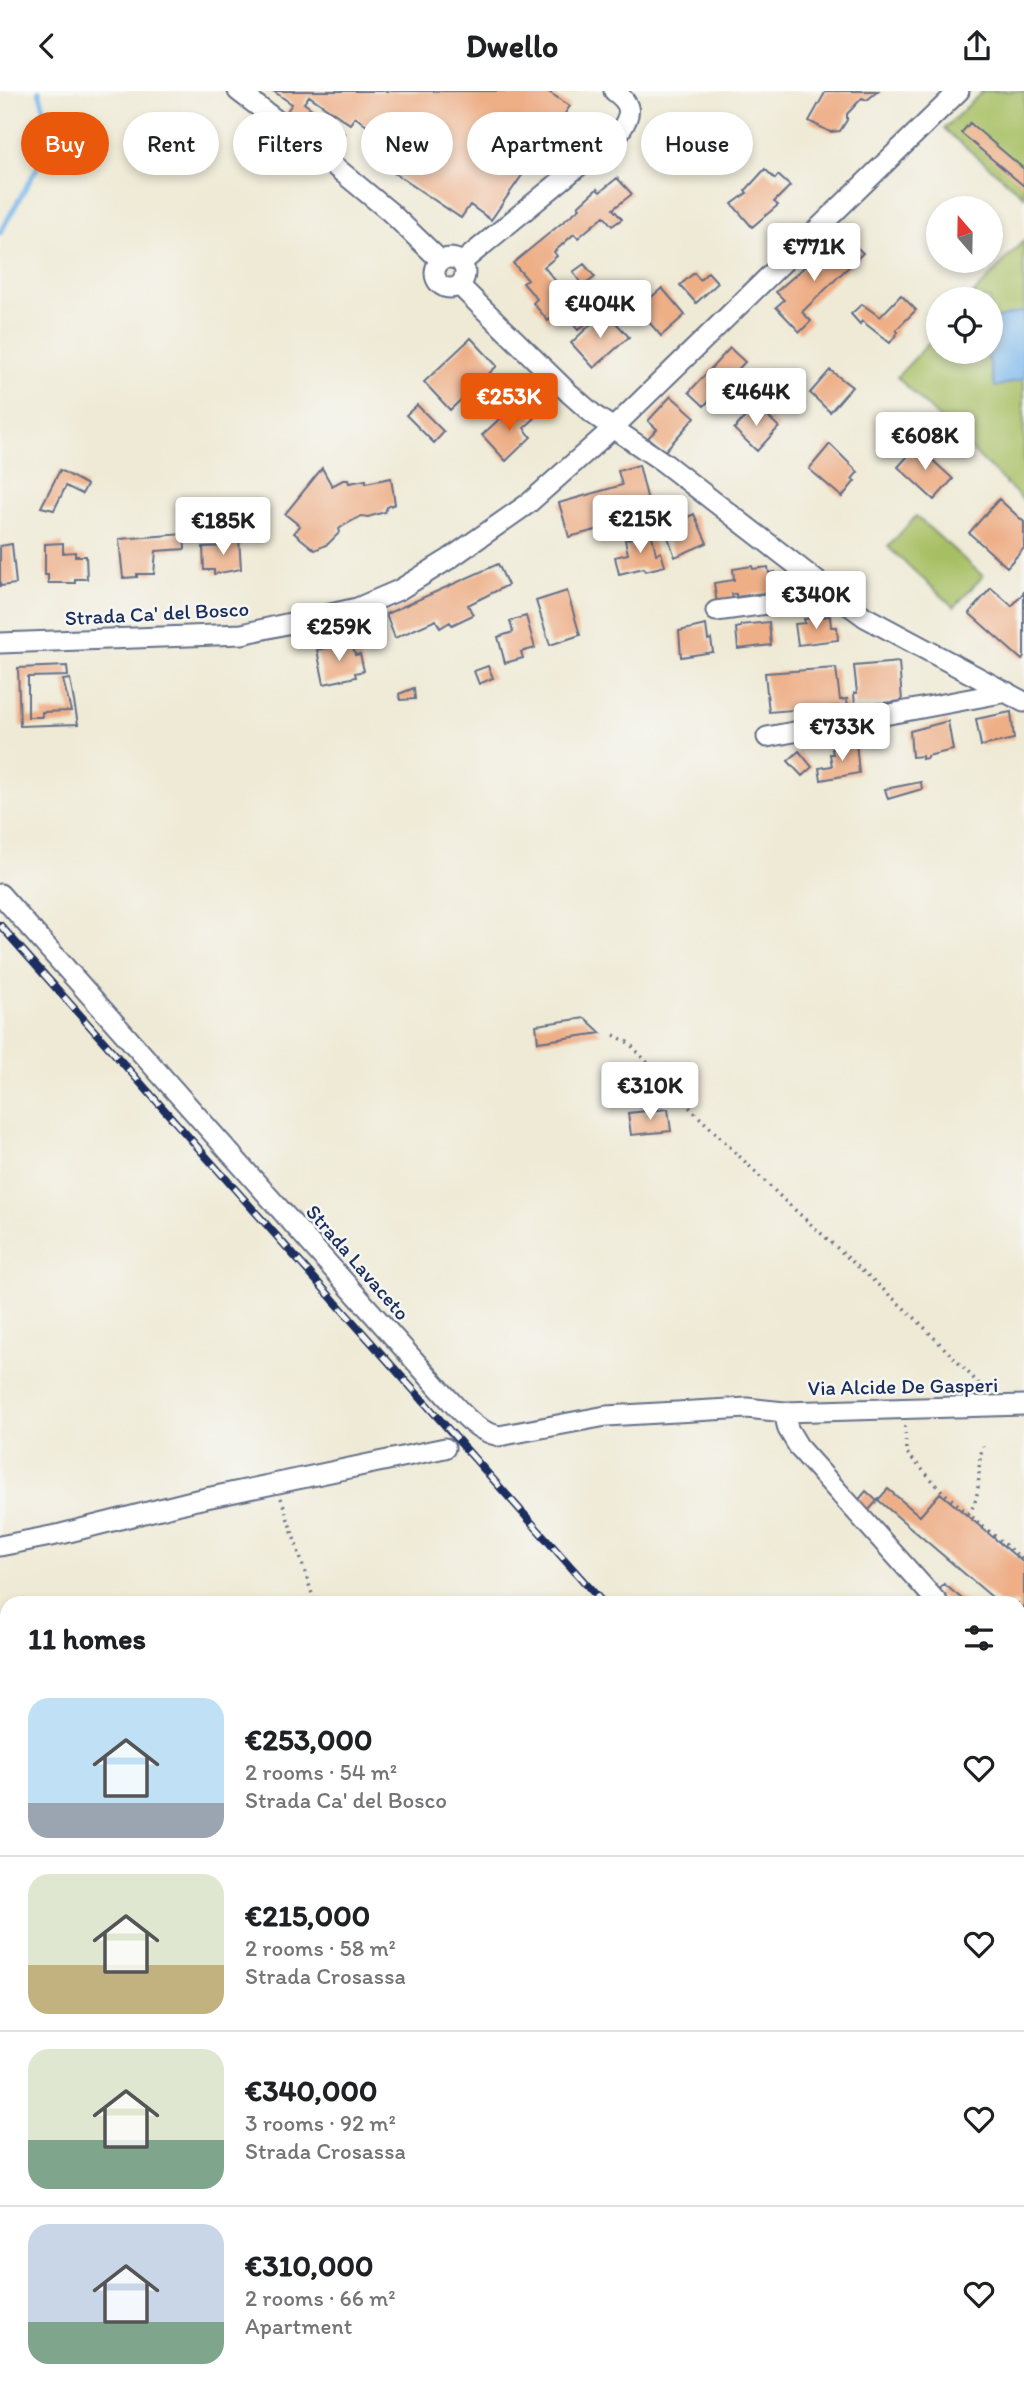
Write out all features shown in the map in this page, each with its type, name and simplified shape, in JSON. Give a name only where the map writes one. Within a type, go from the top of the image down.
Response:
[{"type":"street","points":[[238,91],[390,212],[441,261]]},
{"type":"street","points":[[461,263],[619,133],[628,121],[629,107],[625,99],[614,91]]},
{"type":"street","name":"Strada Ca' del Bosco","points":[[0,643],[242,634],[356,608],[398,590],[449,559],[529,503],[612,429],[959,91]]},
{"type":"street","points":[[451,258],[461,263],[465,274],[459,285],[449,287],[439,282],[436,271],[441,261],[451,258]]},
{"type":"street","points":[[459,285],[569,393],[612,429],[663,462],[835,595],[865,617],[1015,697]]},
{"type":"street","points":[[716,611],[835,595]]},
{"type":"street","points":[[767,737],[1015,697]]},
{"type":"street","name":"Strada Lavaceto","points":[[0,894],[445,1395],[471,1423],[485,1433],[499,1436],[606,1416],[747,1408],[784,1412]]},
{"type":"street","name":"Via Alcide De Gasperi","points":[[784,1412],[1024,1405]]},
{"type":"street","points":[[784,1412],[788,1429],[800,1449],[932,1596]]},
{"type":"street","points":[[0,1546],[276,1483],[445,1448]]},
{"type":"path","points":[[614,1035],[629,1044],[785,1201],[916,1319],[1000,1406]]},
{"type":"path","points":[[905,1408],[906,1451],[943,1492],[1024,1561]]},
{"type":"path","points":[[968,1514],[977,1503],[983,1446]]},
{"type":"path","points":[[276,1483],[313,1596]]},
{"type":"green space","points":[[983,91],[1024,91],[1024,196],[944,129]]},
{"type":"green space","points":[[1024,240],[1024,501],[897,377],[926,346],[926,364],[1003,364],[1003,287],[980,287],[993,273],[1003,273],[1003,263]]},
{"type":"green space","points":[[916,516],[983,576],[954,607],[888,547]]},
{"type":"water","points":[[1023,311],[1024,379],[995,387],[990,364],[1003,364],[1003,317]]},
{"type":"building","points":[[273,91],[547,91],[570,106],[566,112],[467,112],[467,175],[522,175],[491,220],[470,205],[461,218],[397,175],[453,175],[453,112],[361,112],[361,122],[355,117],[350,124],[347,122],[347,112],[332,112],[309,96],[304,103],[316,112],[286,112],[292,104]]},
{"type":"building","points":[[826,91],[878,91],[867,100],[862,98],[847,114],[847,120],[840,131],[830,132],[809,121]]},
{"type":"building","points":[[970,123],[1024,169],[1024,186],[961,133]]},
{"type":"building","points":[[765,169],[775,179],[778,175],[790,186],[774,202],[778,205],[752,227],[732,204],[747,193],[745,191]]},
{"type":"building","points":[[617,178],[632,194],[613,209],[622,219],[612,226],[604,216],[578,238],[574,234],[554,252],[557,256],[544,267],[574,298],[548,321],[533,303],[537,299],[523,283],[528,280],[513,263],[580,208],[578,206],[597,189],[600,192]]},
{"type":"building","points":[[847,238],[863,253],[802,312],[811,321],[800,332],[776,307],[784,300],[776,292],[809,263],[815,270]]},
{"type":"building","points":[[584,264],[595,277],[583,286],[573,272]]},
{"type":"building","points":[[708,272],[718,283],[696,303],[680,285],[694,273],[700,280]]},
{"type":"building","points":[[662,288],[685,315],[661,336],[641,313],[644,311],[640,307]]},
{"type":"building","points":[[901,295],[916,310],[896,330],[898,332],[890,343],[862,321],[860,324],[851,314],[862,304],[880,317]]},
{"type":"building","points":[[594,298],[603,309],[578,330],[568,318]]},
{"type":"building","points":[[605,311],[629,337],[594,368],[571,343]]},
{"type":"building","points":[[471,338],[497,366],[450,410],[424,382]]},
{"type":"building","points":[[730,348],[745,362],[704,406],[689,392]]},
{"type":"building","points":[[830,370],[852,387],[830,412],[810,393]]},
{"type":"building","points":[[671,396],[695,417],[664,452],[648,438],[657,429],[648,421]]},
{"type":"building","points":[[417,405],[444,432],[434,443],[406,415]]},
{"type":"building","points":[[521,405],[534,419],[524,428],[531,437],[506,461],[482,435],[508,411],[511,415]]},
{"type":"building","points":[[756,405],[779,427],[757,451],[734,429]]},
{"type":"building","points":[[914,443],[953,479],[934,500],[898,467],[908,456],[904,453]]},
{"type":"building","points":[[830,444],[858,472],[852,479],[855,481],[842,497],[809,469]]},
{"type":"building","points":[[639,465],[649,505],[629,511],[630,515],[617,519],[619,524],[569,537],[559,503],[622,485],[618,471]]},
{"type":"building","points":[[322,468],[332,486],[343,480],[348,480],[349,483],[366,480],[366,483],[391,478],[395,504],[387,507],[385,512],[368,517],[361,516],[343,526],[328,544],[315,550],[294,533],[300,526],[285,514]]},
{"type":"building","points":[[60,470],[87,485],[82,494],[66,486],[54,510],[41,507]]},
{"type":"building","points":[[999,499],[1024,522],[1024,548],[1007,567],[969,533]]},
{"type":"building","points":[[686,513],[688,517],[694,514],[707,543],[675,557],[663,523]]},
{"type":"building","points":[[651,531],[656,554],[661,552],[665,566],[619,574],[615,557],[628,554],[625,540]]},
{"type":"building","points":[[184,534],[185,549],[156,551],[154,574],[137,574],[137,577],[123,578],[119,539]]},
{"type":"building","points":[[227,538],[239,538],[241,569],[214,574],[214,570],[204,570],[203,547],[227,546]]},
{"type":"building","points":[[63,543],[63,553],[75,552],[75,556],[86,556],[87,579],[75,579],[75,583],[48,583],[48,575],[45,575],[45,544]]},
{"type":"building","points":[[12,544],[16,584],[0,586],[0,546]]},
{"type":"building","points":[[498,564],[508,585],[468,605],[473,615],[440,628],[436,620],[395,638],[386,614]]},
{"type":"building","points":[[752,566],[753,569],[768,567],[769,573],[775,572],[778,591],[736,597],[736,594],[732,594],[733,602],[717,604],[714,583],[734,580],[733,569]]},
{"type":"building","points":[[991,588],[1012,606],[1024,592],[1022,660],[969,613]]},
{"type":"building","points":[[567,591],[580,635],[550,645],[536,601]]},
{"type":"building","points":[[526,616],[535,648],[521,652],[523,658],[505,663],[498,637],[513,632],[510,621]]},
{"type":"building","points":[[830,616],[831,627],[837,627],[838,640],[798,645],[795,624],[805,623],[804,619]]},
{"type":"building","points":[[769,622],[771,645],[738,649],[736,628]]},
{"type":"building","points":[[706,625],[713,652],[681,657],[679,631]]},
{"type":"building","points":[[352,642],[355,655],[360,654],[364,671],[355,673],[356,677],[324,684],[317,650]]},
{"type":"building","points":[[899,662],[902,701],[855,706],[854,693],[857,693],[854,666]]},
{"type":"building","points":[[67,666],[68,676],[28,677],[28,717],[42,717],[42,712],[71,711],[63,680],[70,679],[78,724],[20,726],[18,668]]},
{"type":"building","points":[[488,666],[493,678],[479,684],[474,671]]},
{"type":"building","points":[[836,668],[840,700],[847,699],[849,718],[842,718],[840,706],[769,712],[765,673]]},
{"type":"building","points":[[414,688],[415,699],[400,700],[399,694]]},
{"type":"building","points":[[1011,712],[1014,739],[981,746],[976,719]]},
{"type":"building","points":[[948,721],[953,750],[922,759],[922,756],[912,757],[910,731]]},
{"type":"building","points":[[856,742],[859,773],[821,780],[819,768],[832,766],[832,749]]},
{"type":"building","points":[[799,751],[812,767],[802,776],[788,761]]},
{"type":"building","points":[[921,782],[922,789],[888,799],[885,789]]},
{"type":"building","points":[[585,1018],[601,1033],[538,1042],[536,1025]]},
{"type":"building","points":[[668,1109],[671,1131],[631,1135],[628,1113]]},
{"type":"building","points":[[888,1489],[920,1516],[940,1493],[1024,1563],[1024,1596],[991,1596],[878,1500]]},
{"type":"building","points":[[866,1491],[877,1501],[867,1512],[856,1503]]},
{"type":"building","points":[[944,1584],[959,1596],[938,1596],[936,1594]]},
{"type":"waterway","points":[[0,233],[53,140],[39,91]]},
{"type":"railway","points":[[0,925],[597,1596]]}]
